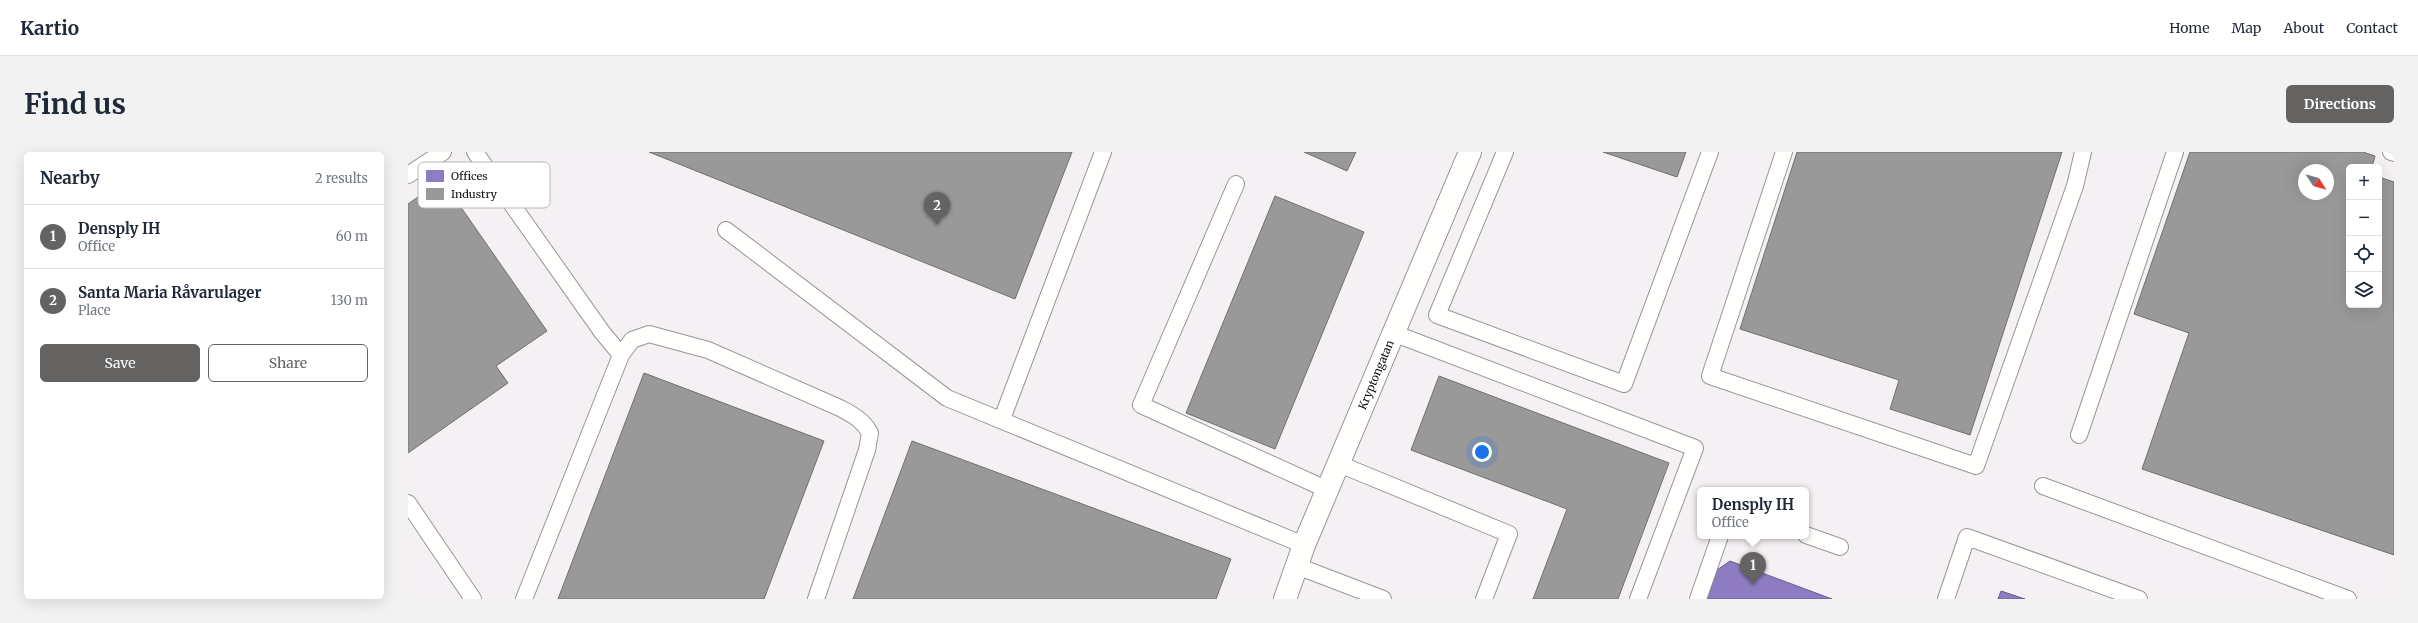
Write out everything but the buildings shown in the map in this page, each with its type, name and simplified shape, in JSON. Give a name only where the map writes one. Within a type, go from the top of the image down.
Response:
[{"type":"street","name":"Kryptongatan","points":[[1285,599],[1304,545],[1470,152]]},
{"type":"lane","points":[[428,162],[443,152]]},
{"type":"lane","points":[[475,152],[482,162]]},
{"type":"lane","points":[[1002,419],[1103,152]]},
{"type":"lane","points":[[1505,152],[1437,315],[1624,384],[1710,152]]},
{"type":"lane","points":[[1784,152],[1710,376],[1976,466],[2075,186],[2083,152]]},
{"type":"lane","points":[[2079,435],[2175,152]]},
{"type":"lane","points":[[408,175],[418,168]]},
{"type":"lane","points":[[1236,184],[1141,405],[1328,490]]},
{"type":"lane","points":[[515,208],[602,332],[621,355]]},
{"type":"lane","points":[[726,230],[948,398],[1304,545]]},
{"type":"lane","points":[[1393,333],[1695,448],[1638,599]]},
{"type":"lane","points":[[524,599],[621,355],[632,340],[649,334],[708,350],[840,408],[858,417],[870,433],[867,450],[816,599]]},
{"type":"lane","points":[[1339,464],[1509,534],[1484,599]]},
{"type":"lane","points":[[2043,486],[2348,599]]},
{"type":"lane","points":[[408,503],[473,599]]},
{"type":"lane","points":[[1809,536],[1840,548]]},
{"type":"lane","points":[[1946,599],[1967,537],[2139,599]]},
{"type":"lane","points":[[1698,599],[1719,539]]},
{"type":"lane","points":[[1297,566],[1358,594],[1383,599]]},
{"type":"shaded area","points":[[408,152],[2394,152],[2394,599],[408,599]]},
{"type":"place","name":"Santa Maria Råvarulager","points":[[937,225]]},
{"type":"place","name":"Densply IH","points":[[1753,585]]}]
